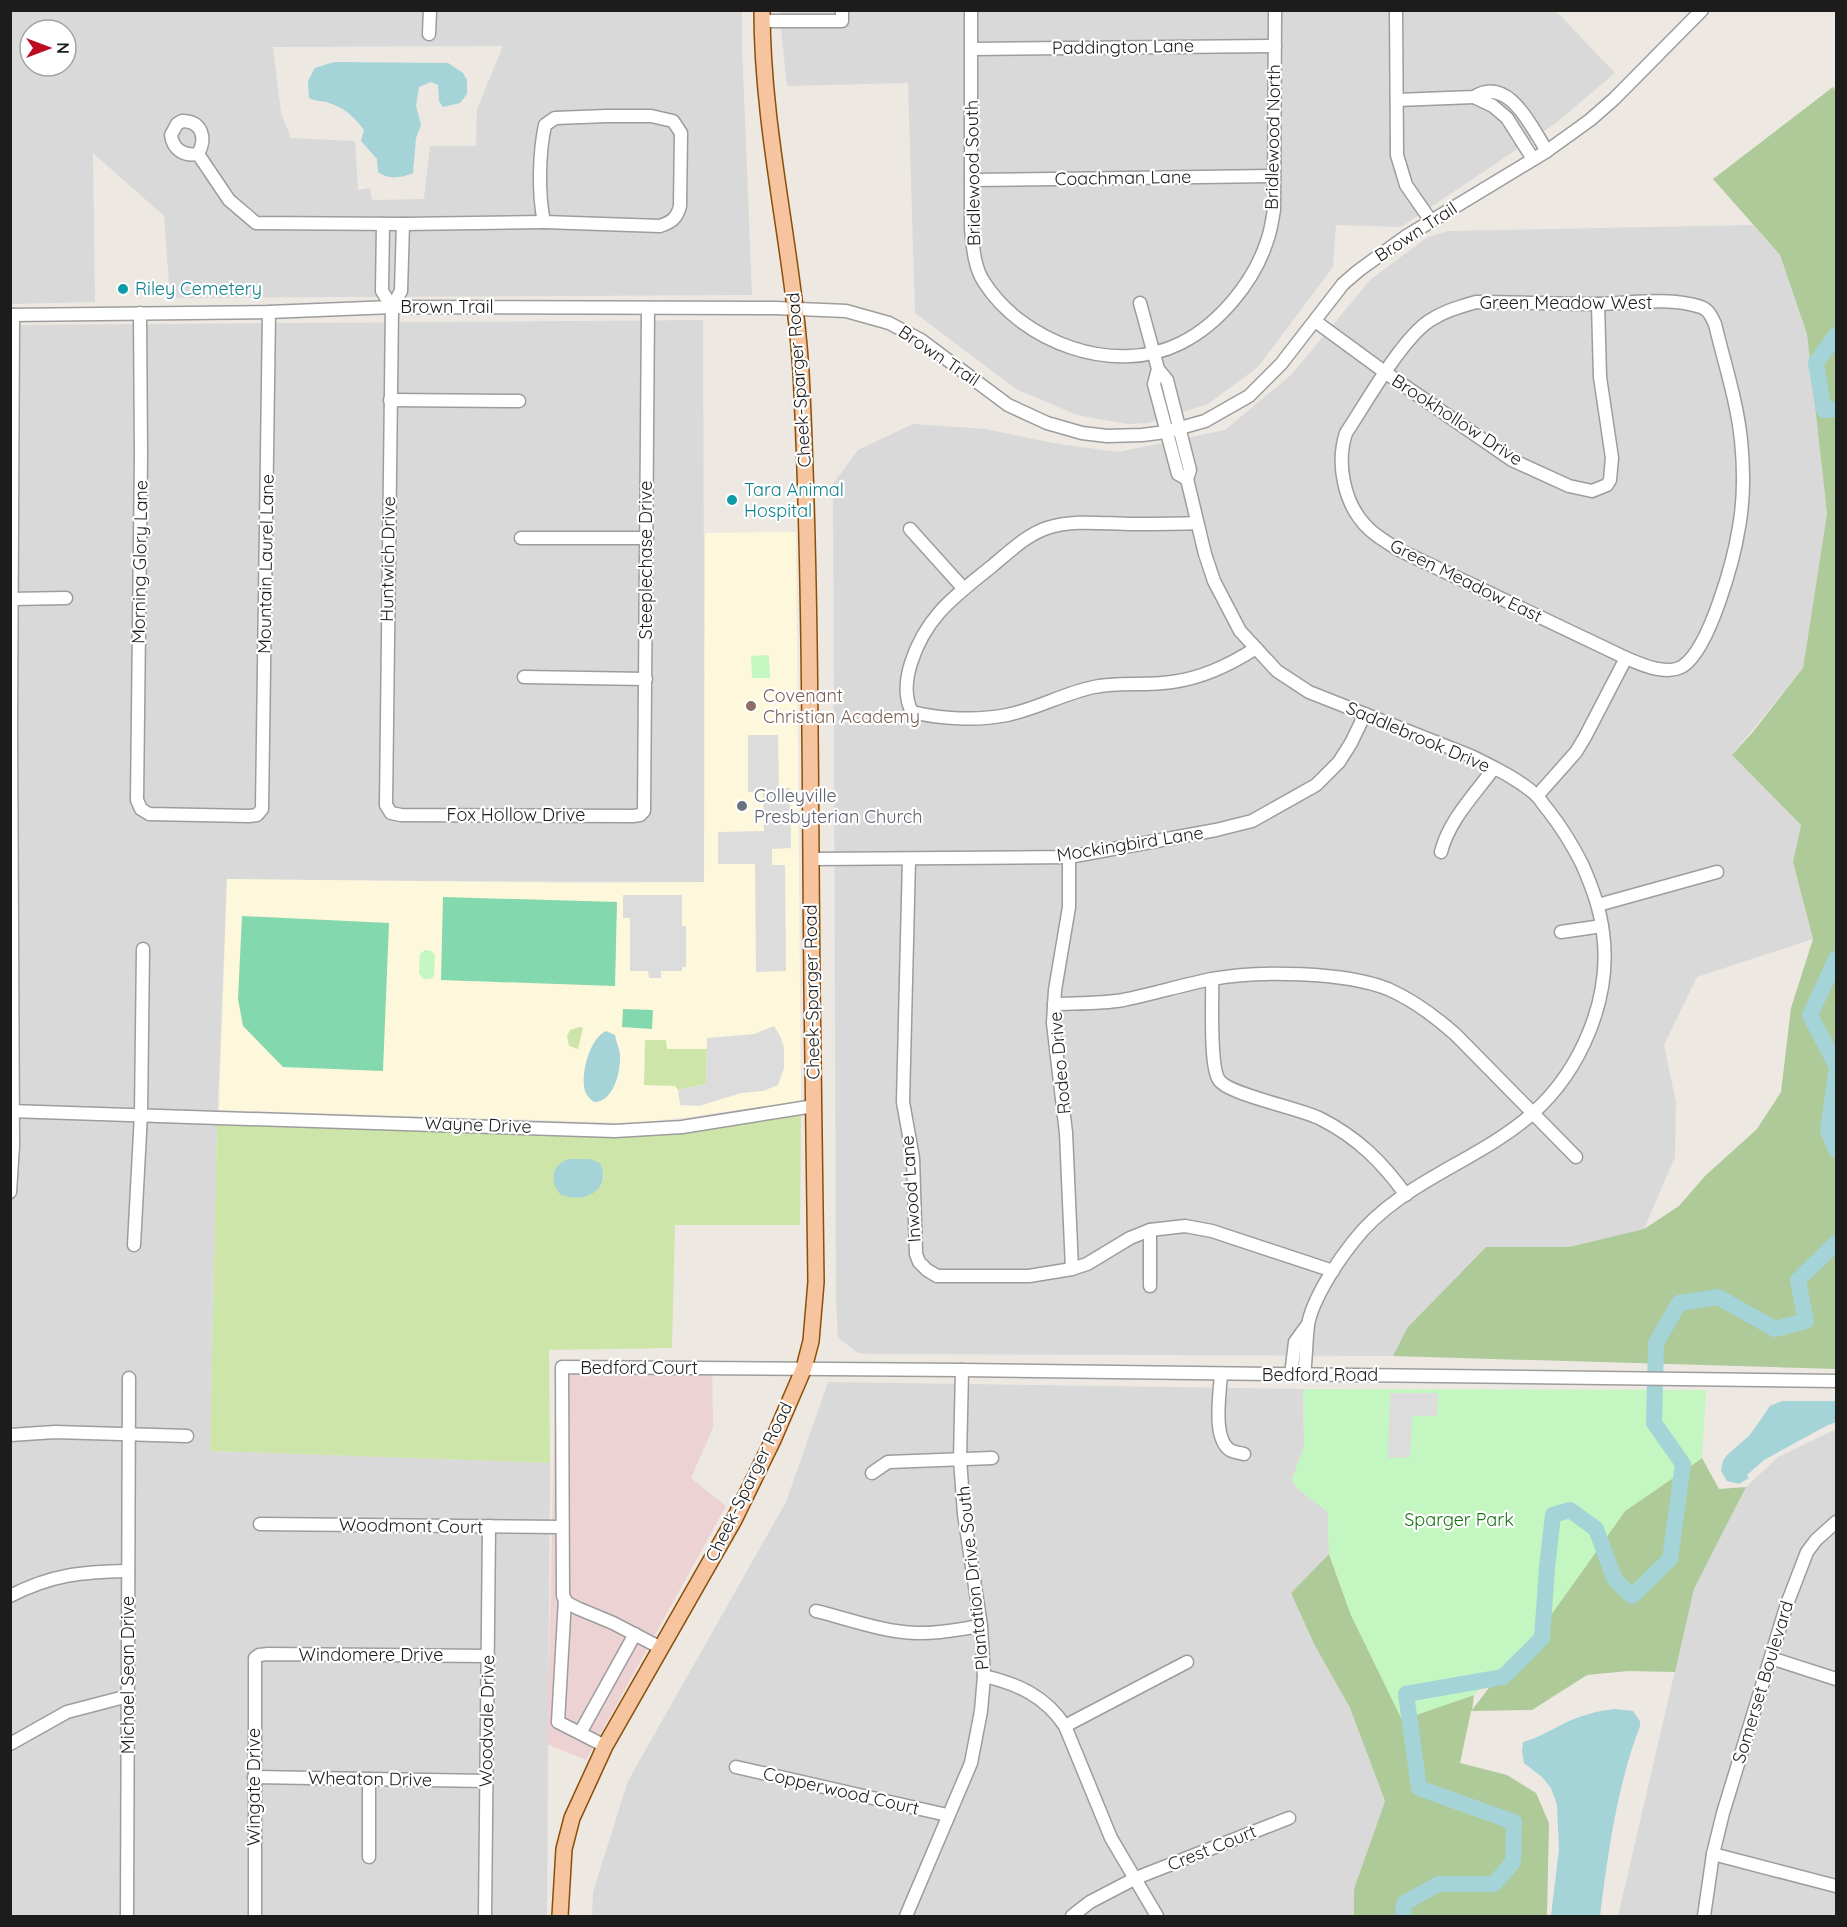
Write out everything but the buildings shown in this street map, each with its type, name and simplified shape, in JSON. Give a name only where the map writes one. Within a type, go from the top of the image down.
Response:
[{"type":"main road","name":"Cheek-Sparger Road","points":[[560,1917],[564,1849],[572,1818],[605,1746],[734,1520],[773,1440],[804,1368],[811,1341],[816,1291],[808,552],[802,389],[796,308],[779,203],[767,103],[762,16]]},
{"type":"street","points":[[429,34],[430,10]]},
{"type":"street","points":[[762,16],[842,21],[842,10]]},
{"type":"street","name":"Bridlewood South","points":[[972,10],[971,229],[974,255],[982,280],[1001,304],[1042,335],[1064,346],[1112,355],[1154,352]]},
{"type":"street","name":"Bridlewood North","points":[[1154,352],[1182,343],[1202,330],[1236,296],[1261,257],[1268,239],[1274,210],[1275,10]]},
{"type":"street","points":[[1396,10],[1397,155],[1406,185],[1431,221]]},
{"type":"street","name":"Brown Trail","points":[[12,315],[269,312],[392,307],[796,308],[846,311],[889,323],[937,350],[1008,405],[1047,423],[1082,433],[1099,435],[1133,436],[1166,432],[1205,421],[1249,396],[1281,364],[1343,284],[1358,271],[1378,255],[1431,221],[1547,151],[1590,120],[1614,99],[1702,10]]},
{"type":"street","name":"Paddington Lane","points":[[972,49],[1275,46]]},
{"type":"street","points":[[1474,97],[1483,91],[1494,91],[1506,95],[1521,110],[1547,151]]},
{"type":"street","points":[[1396,100],[1474,97],[1493,106],[1507,118],[1533,159]]},
{"type":"street","points":[[198,154],[229,200],[256,223],[544,222],[660,226],[678,216],[680,206],[681,134],[673,121],[651,117],[576,117],[555,118],[545,125],[542,141],[541,208],[544,222]]},
{"type":"street","name":"Coachman Lane","points":[[971,180],[1274,176]]},
{"type":"street","points":[[383,224],[382,291],[392,307],[401,291],[403,224]]},
{"type":"street","name":"Green Meadow West","points":[[1386,373],[1405,345],[1427,322],[1451,309],[1476,302],[1598,304],[1666,302],[1702,307],[1708,310],[1715,324],[1741,438],[1742,497],[1733,555],[1714,614],[1695,654],[1684,666],[1659,669],[1644,667],[1626,658]]},
{"type":"street","points":[[1140,303],[1158,369]]},
{"type":"street","name":"Brookhollow Drive","points":[[1315,321],[1512,460],[1569,486],[1588,491],[1600,489],[1611,480],[1612,458],[1600,377],[1598,304]]},
{"type":"street","name":"Huntwich Drive","points":[[388,810],[386,805],[392,307]]},
{"type":"street","name":"Steeplechase Drive","points":[[644,811],[648,308]]},
{"type":"street","name":"Mountain Laurel Lane","points":[[141,809],[149,814],[165,816],[257,816],[262,809],[269,312]]},
{"type":"street","name":"Morning Glory Lane","points":[[140,313],[141,467],[137,800],[141,809]]},
{"type":"street","points":[[10,1192],[12,1111],[12,315]]},
{"type":"street","name":"Saddlebrook Drive","points":[[1158,369],[1154,384],[1166,432],[1178,474],[1187,479]]},
{"type":"street","name":"Saddlebrook Drive","points":[[1158,369],[1167,380],[1180,429],[1190,470],[1187,479],[1214,581],[1235,623],[1277,671],[1308,692],[1471,756],[1538,796],[1572,844],[1598,905],[1602,926],[1604,970],[1598,1007],[1567,1075],[1533,1113],[1503,1136],[1406,1195],[1379,1216],[1354,1241],[1333,1272],[1315,1305],[1308,1324],[1298,1375]]},
{"type":"street","name":"Green Meadow East","points":[[1386,373],[1346,433],[1343,442],[1341,464],[1347,492],[1355,512],[1367,527],[1397,549],[1626,658]]},
{"type":"street","points":[[390,400],[519,401]]},
{"type":"street","points":[[1197,523],[1061,525],[1047,528],[1020,543],[964,589],[928,624],[914,655],[907,683],[908,704],[912,712],[924,715],[964,718],[1008,715],[1095,687],[1172,682],[1192,678],[1233,663],[1256,648]]},
{"type":"street","points":[[910,529],[964,589]]},
{"type":"street","points":[[521,538],[647,538]]},
{"type":"street","points":[[11,599],[66,598]]},
{"type":"street","points":[[1538,796],[1576,752],[1626,658]]},
{"type":"street","points":[[524,677],[646,679]]},
{"type":"street","name":"Mockingbird Lane","points":[[811,859],[1069,857],[1216,830],[1252,821],[1316,785],[1339,762],[1365,714]]},
{"type":"street","points":[[1441,852],[1444,839],[1451,827],[1494,768]]},
{"type":"street","name":"Fox Hollow Drive","points":[[388,810],[391,813],[413,815],[633,816],[640,815],[644,811]]},
{"type":"street","name":"Rodeo Drive","points":[[1069,857],[1069,906],[1053,1023],[1066,1133],[1072,1269]]},
{"type":"street","name":"Inwood Lane","points":[[909,859],[903,1102],[913,1158],[916,1254],[919,1262],[927,1270],[937,1276],[955,1278],[1029,1276],[1072,1269],[1087,1264],[1130,1238],[1150,1230],[1165,1227],[1197,1227],[1333,1272]]},
{"type":"street","points":[[1598,905],[1717,872]]},
{"type":"street","points":[[1561,932],[1602,926]]},
{"type":"street","points":[[134,1245],[141,1114],[143,949]]},
{"type":"street","points":[[1054,1004],[1122,1000],[1212,979],[1269,975],[1328,976],[1362,981],[1389,989],[1437,1018],[1576,1158]]},
{"type":"street","points":[[1212,979],[1213,1056],[1219,1080],[1235,1090],[1295,1108],[1319,1118],[1343,1132],[1360,1143],[1386,1167],[1406,1195]]},
{"type":"street","name":"Wayne Drive","points":[[12,1111],[615,1131],[682,1126],[813,1106]]},
{"type":"street","points":[[1150,1230],[1150,1286]]},
{"type":"street","name":"Bedford Court","points":[[562,1527],[562,1367],[804,1368]]},
{"type":"street","name":"Bedford Road","points":[[804,1368],[1836,1381]]},
{"type":"street","name":"Plantation Drive South","points":[[906,1917],[947,1815],[971,1763],[981,1711],[984,1676],[981,1626],[964,1514],[960,1459],[962,1370]]},
{"type":"street","points":[[1221,1374],[1218,1422],[1221,1439],[1229,1450],[1244,1454]]},
{"type":"street","name":"Michael Sean Drive","points":[[127,1917],[129,1377]]},
{"type":"street","points":[[10,1435],[55,1432],[187,1436]]},
{"type":"street","points":[[872,1473],[888,1462],[992,1458]]},
{"type":"street","name":"Somerset Boulevard","points":[[1704,1917],[1713,1854],[1723,1814],[1804,1558],[1816,1540],[1836,1522]]},
{"type":"street","name":"Woodmont Court","points":[[260,1524],[562,1527]]},
{"type":"street","name":"Woodvale Drive","points":[[484,1917],[489,1526]]},
{"type":"street","points":[[562,1527],[562,1581],[565,1599],[558,1722],[605,1746]]},
{"type":"street","points":[[10,1596],[63,1576],[82,1572],[128,1571]]},
{"type":"street","points":[[565,1599],[577,1608],[661,1647]]},
{"type":"street","points":[[816,1611],[906,1632],[929,1633],[981,1626]]},
{"type":"street","points":[[580,1733],[634,1634]]},
{"type":"street","name":"Windomere Drive","points":[[255,1658],[268,1654],[488,1656]]},
{"type":"street","name":"Wingate Drive","points":[[255,1658],[255,1917]]},
{"type":"street","points":[[1771,1658],[1836,1679]]},
{"type":"street","points":[[1065,1725],[1187,1662]]},
{"type":"street","points":[[984,1676],[1010,1682],[1030,1691],[1052,1709],[1065,1725],[1111,1838],[1157,1917]]},
{"type":"street","points":[[10,1744],[67,1712],[128,1696]]},
{"type":"street","name":"Copperwood Court","points":[[736,1767],[947,1815]]},
{"type":"street","name":"Wheaton Drive","points":[[254,1777],[486,1781]]},
{"type":"street","points":[[369,1779],[369,1857]]},
{"type":"street","name":"Crest Court","points":[[1072,1917],[1090,1902],[1136,1878],[1289,1818]]},
{"type":"street","points":[[1713,1854],[1836,1886]]},
{"type":"shaded area","points":[[10,11],[742,11],[752,295],[170,298],[164,216],[93,153],[95,302],[11,304]],"holes":[[[503,46],[477,109],[476,146],[430,146],[424,199],[372,200],[370,188],[358,190],[355,141],[291,138],[281,113],[273,47]]]},
{"type":"shaded area","points":[[779,11],[1556,11],[1615,73],[1556,123],[1401,227],[1336,225],[1333,267],[1258,367],[1208,404],[1148,423],[1127,424],[1077,415],[1016,389],[915,313],[908,83],[787,86]]},
{"type":"shaded area","points":[[1753,225],[1780,255],[1807,334],[1827,514],[1803,668],[1732,755],[1801,825],[1793,862],[1813,939],[1697,977],[1664,1045],[1676,1103],[1675,1157],[1644,1229],[1569,1247],[1486,1247],[1407,1328],[1393,1356],[875,1354],[858,1353],[838,1338],[833,484],[858,450],[913,424],[986,429],[1053,443],[1118,452],[1225,430],[1291,375],[1371,279],[1428,237],[1448,231]]},
{"type":"shaded area","points":[[703,320],[705,882],[227,880],[217,1125],[210,1451],[550,1463],[547,1916],[11,1916],[10,325]]},
{"type":"shaded area","name":"Covenant Christian Academy","points":[[796,532],[801,1101],[631,1123],[219,1110],[227,879],[704,882],[705,533]]},
{"type":"shaded area","points":[[748,735],[778,735],[779,788],[790,788],[791,848],[772,849],[772,865],[785,865],[786,971],[756,972],[755,864],[718,864],[718,832],[764,831],[763,792],[748,792]]},
{"type":"shaded area","points":[[623,895],[682,895],[682,926],[686,926],[686,967],[682,967],[682,971],[661,971],[661,978],[649,978],[648,971],[630,971],[630,918],[623,918]]},
{"type":"shaded area","points":[[774,1026],[784,1047],[784,1068],[778,1085],[763,1091],[741,1093],[699,1106],[680,1105],[678,1090],[706,1084],[707,1038],[754,1034]]},
{"type":"shaded area","points":[[556,1361],[712,1361],[713,1428],[691,1478],[726,1506],[586,1760],[547,1744]]},
{"type":"shaded area","points":[[828,1382],[1303,1389],[1304,1445],[1292,1480],[1297,1488],[1328,1512],[1329,1554],[1291,1593],[1314,1644],[1350,1708],[1385,1801],[1354,1889],[1354,1916],[592,1916],[593,1892],[628,1781],[786,1502]]},
{"type":"shaded area","points":[[1390,1393],[1438,1393],[1437,1416],[1412,1416],[1410,1457],[1388,1458]]},
{"type":"shaded area","points":[[1836,1429],[1836,1916],[1618,1916],[1694,1589],[1746,1487],[1778,1457]]},
{"type":"green space","points":[[1833,87],[1836,91],[1836,1369],[1393,1356],[1407,1328],[1486,1247],[1569,1247],[1644,1229],[1679,1206],[1705,1176],[1757,1129],[1781,1092],[1791,1008],[1813,939],[1793,862],[1801,825],[1732,755],[1803,668],[1827,514],[1807,334],[1780,255],[1713,179]]},
{"type":"green space","points":[[769,655],[770,678],[752,678],[751,656]]},
{"type":"green space","points":[[443,897],[617,902],[615,986],[441,980]]},
{"type":"green space","points":[[242,916],[389,923],[383,1071],[283,1067],[243,1026],[238,999]]},
{"type":"green space","points":[[425,950],[435,955],[434,976],[430,979],[424,979],[419,974],[420,954]]},
{"type":"green space","points":[[623,1009],[653,1010],[652,1029],[622,1027]]},
{"type":"green space","points":[[583,1028],[578,1049],[569,1046],[567,1036],[570,1030]]},
{"type":"green space","points":[[645,1040],[666,1040],[667,1049],[707,1049],[706,1084],[678,1090],[675,1086],[644,1085]]},
{"type":"green space","points":[[801,1114],[800,1225],[675,1225],[672,1348],[549,1350],[550,1463],[210,1451],[217,1125],[604,1136],[689,1133]],"holes":[[[576,1159],[590,1159],[600,1163],[604,1177],[596,1191],[577,1197]]]},
{"type":"green space","name":"Sparger Park","points":[[1303,1389],[1706,1390],[1702,1458],[1625,1511],[1536,1636],[1474,1695],[1402,1720],[1351,1615],[1329,1554],[1328,1512],[1297,1488],[1292,1480],[1304,1445]]},
{"type":"green space","points":[[1702,1458],[1719,1489],[1746,1487],[1694,1589],[1675,1672],[1628,1671],[1587,1675],[1532,1710],[1471,1711],[1460,1763],[1507,1775],[1536,1793],[1549,1823],[1547,1916],[1354,1916],[1354,1889],[1385,1801],[1350,1708],[1314,1644],[1291,1593],[1329,1554],[1351,1615],[1402,1719],[1474,1695],[1472,1710],[1508,1663],[1536,1636],[1625,1511]]},
{"type":"water","points":[[334,62],[448,63],[463,73],[467,80],[467,94],[460,103],[443,107],[439,101],[438,85],[431,82],[419,87],[416,106],[421,125],[416,138],[413,173],[400,177],[386,176],[378,172],[377,159],[361,141],[364,130],[353,117],[335,105],[309,98],[308,81],[315,68]]},
{"type":"water","points":[[606,1031],[615,1035],[620,1054],[619,1069],[615,1084],[607,1097],[594,1102],[585,1091],[585,1066],[595,1041]]},
{"type":"water","points":[[590,1159],[600,1163],[603,1173],[599,1188],[593,1193],[577,1198],[560,1194],[554,1184],[554,1174],[563,1161]]},
{"type":"water","points":[[1782,1401],[1836,1401],[1836,1422],[1764,1460],[1747,1475],[1749,1478],[1739,1484],[1727,1481],[1721,1471],[1727,1455],[1750,1435],[1770,1406]]},
{"type":"water","points":[[1615,1709],[1633,1711],[1640,1721],[1640,1726],[1619,1796],[1600,1916],[1551,1916],[1559,1849],[1557,1805],[1551,1788],[1542,1777],[1524,1763],[1523,1742],[1567,1722]]},
{"type":"waterway","points":[[1836,335],[1816,363],[1824,410],[1836,409]]},
{"type":"waterway","points":[[1836,959],[1810,1015],[1836,1065]]},
{"type":"waterway","points":[[1836,1073],[1828,1130],[1836,1150]]},
{"type":"waterway","points":[[1403,1916],[1404,1903],[1439,1884],[1494,1884],[1513,1862],[1514,1822],[1419,1788],[1406,1694],[1503,1677],[1542,1638],[1553,1515],[1570,1510],[1596,1529],[1615,1580],[1632,1596],[1670,1559],[1683,1464],[1654,1423],[1656,1343],[1679,1303],[1718,1297],[1775,1329],[1806,1321],[1798,1280],[1836,1243]]},
{"type":"place","name":"Riley Cemetery","points":[[123,289]]},
{"type":"place","name":"Tara Animal Hospital","points":[[732,500]]},
{"type":"place","name":"Covenant Christian Academy","points":[[751,706]]},
{"type":"place","name":"Colleyville Presbyterian Church","points":[[742,806]]}]
